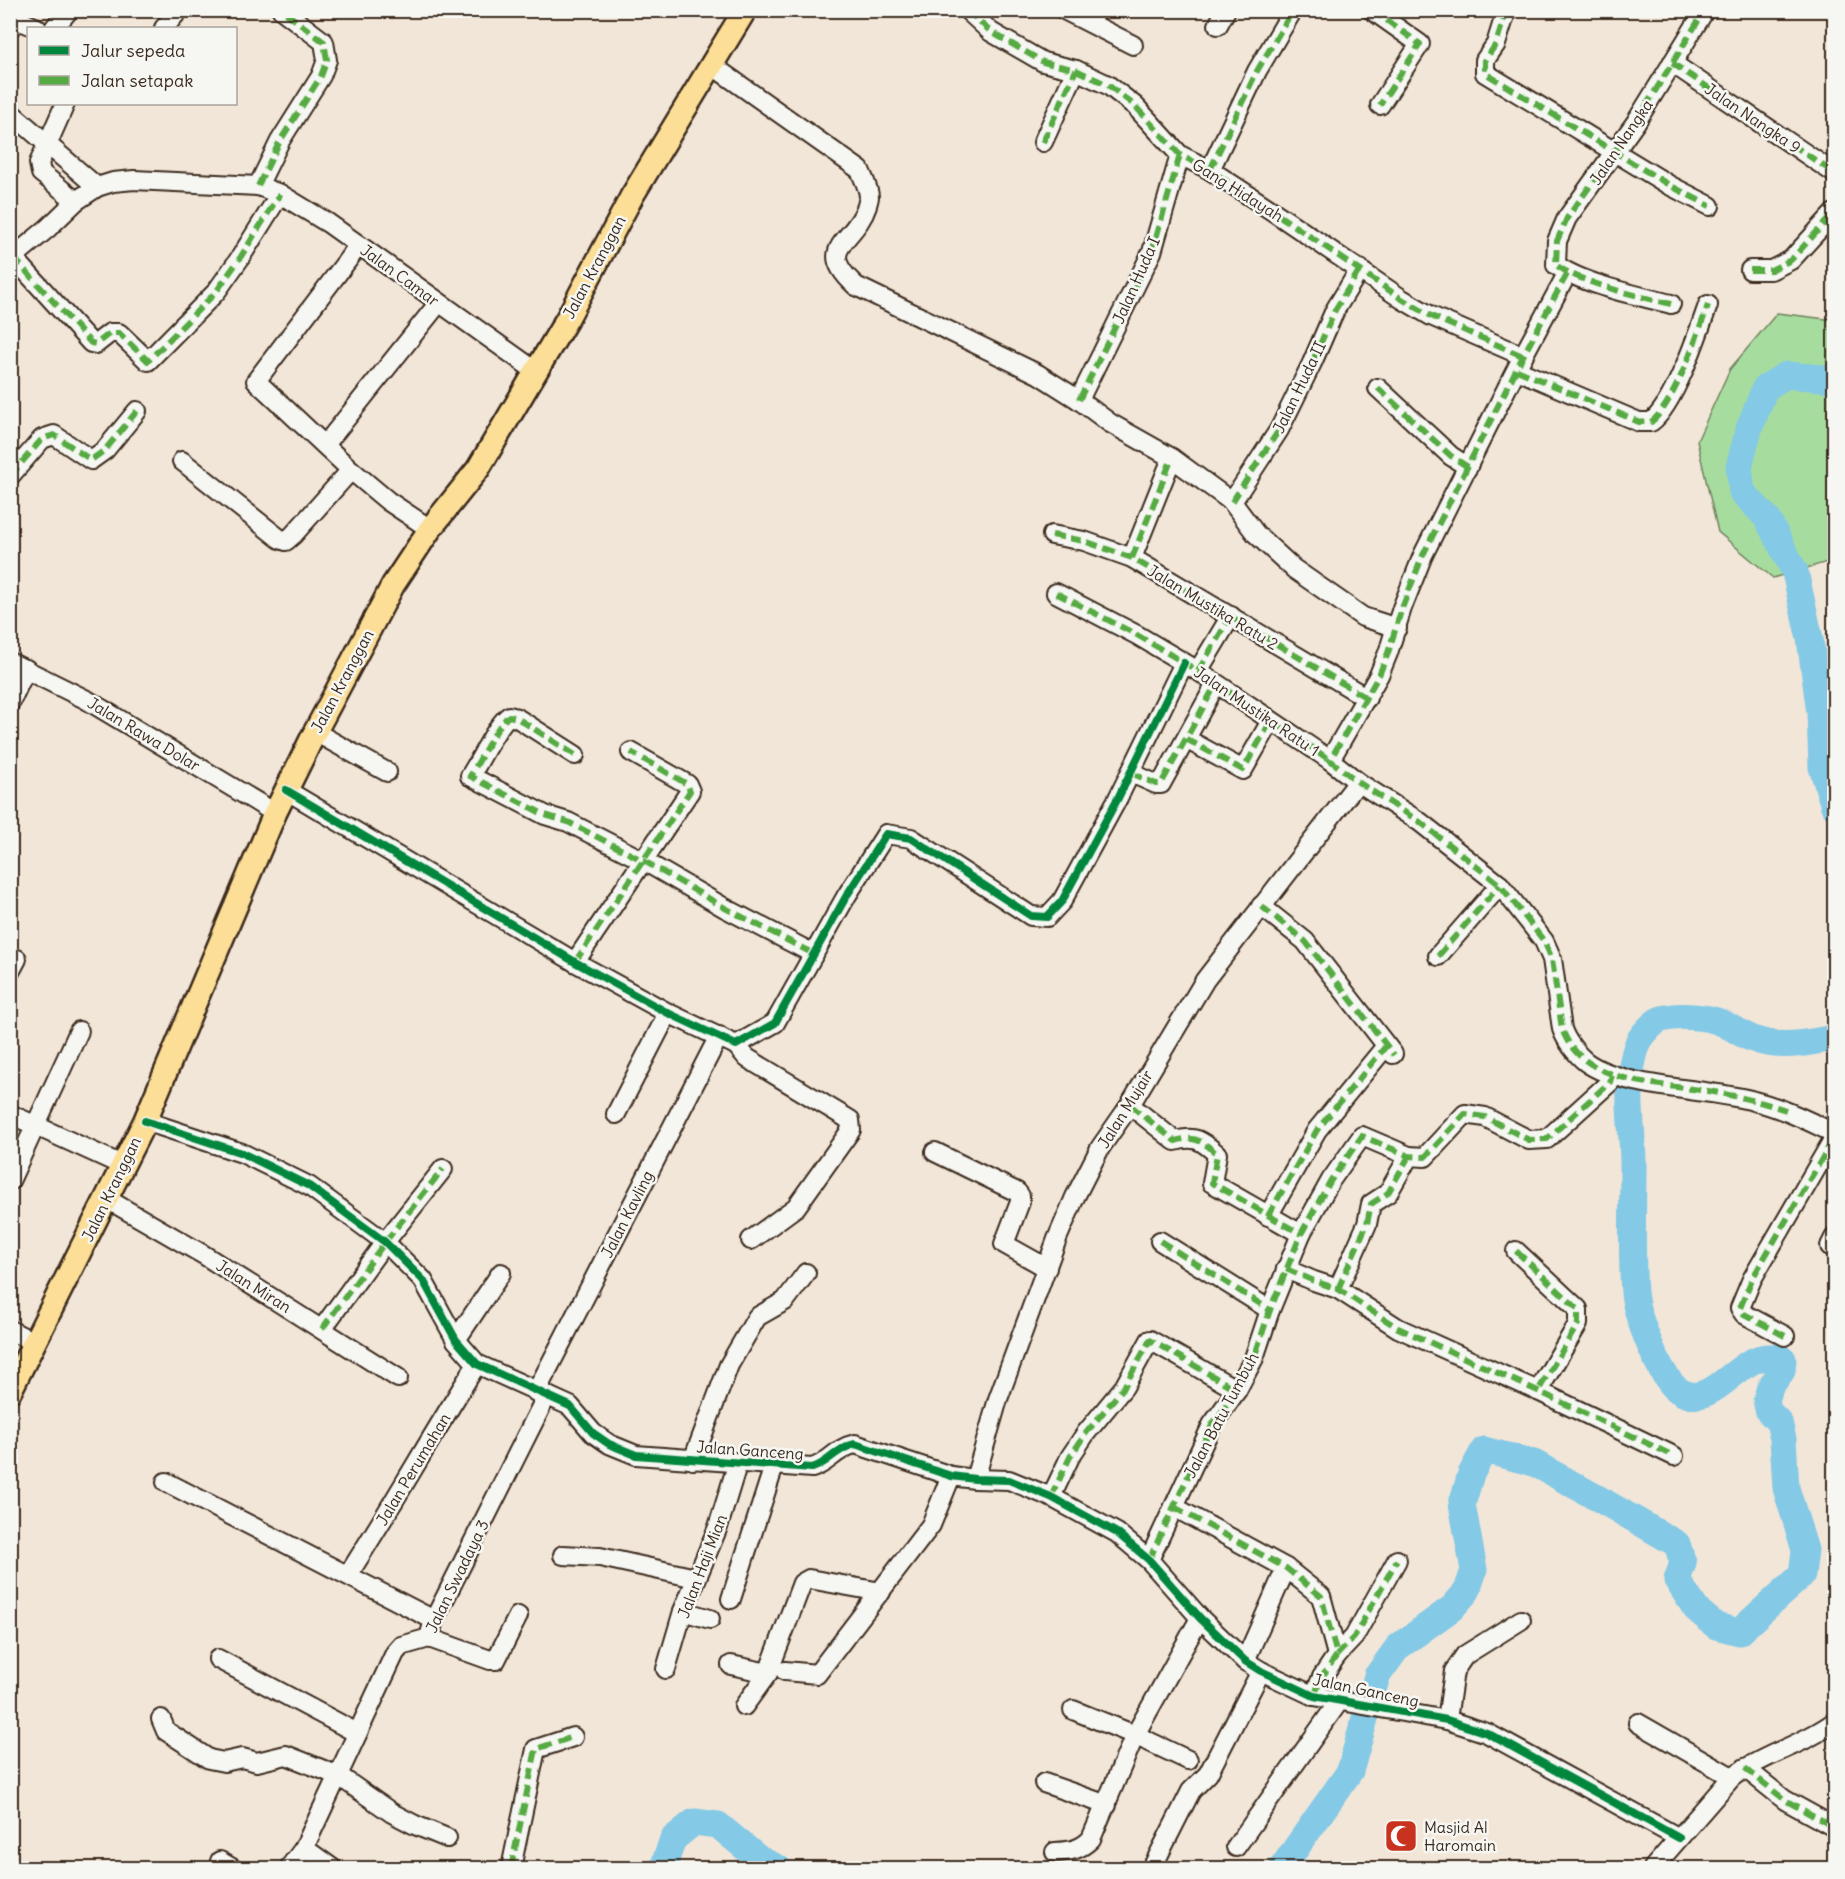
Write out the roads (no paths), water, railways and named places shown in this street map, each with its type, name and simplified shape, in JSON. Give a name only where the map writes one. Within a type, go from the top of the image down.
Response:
[{"type":"main road","name":"Jalan Kranggan","points":[[10,1391],[145,1121],[275,813],[393,585],[430,529],[477,469],[537,372],[614,227],[745,10]]},
{"type":"street","points":[[55,27],[69,10]]},
{"type":"street","points":[[165,27],[179,10]]},
{"type":"street","points":[[258,186],[279,141],[321,76],[327,60],[324,42],[282,10]]},
{"type":"street","name":"Gang Hidayah","points":[[967,10],[991,32],[1043,62],[1076,70],[1108,85],[1135,106],[1180,155],[1210,170],[1402,299],[1520,363],[1639,422],[1651,422],[1661,413],[1689,358],[1708,305]]},
{"type":"street","points":[[1064,10],[1134,45]]},
{"type":"street","points":[[1210,170],[1257,71],[1293,10]]},
{"type":"street","points":[[1372,10],[1420,44],[1380,105]]},
{"type":"street","points":[[1505,10],[1496,44],[1485,60],[1485,73],[1669,185],[1710,206]]},
{"type":"street","name":"Jalan Nangka","points":[[1567,274],[1557,266],[1557,241],[1567,218],[1616,153],[1702,11]]},
{"type":"street","points":[[10,28],[21,21],[35,27]]},
{"type":"street","name":"Jalan Nangka 9","points":[[1672,63],[1834,173]]},
{"type":"street","points":[[713,66],[860,170],[869,198],[864,216],[838,249],[836,261],[844,275],[856,286],[1011,360],[1079,400],[1110,423],[1172,458],[1232,502],[1256,534],[1294,569],[1363,617],[1397,627]]},
{"type":"street","points":[[1043,142],[1076,70]]},
{"type":"street","points":[[64,105],[39,163],[41,173],[76,201]]},
{"type":"street","points":[[10,112],[97,187]]},
{"type":"street","name":"Jalan Huda I","points":[[1079,400],[1152,252],[1180,155]]},
{"type":"street","name":"Jalan Camar","points":[[12,259],[76,201],[97,187],[113,182],[134,180],[258,186],[280,194],[328,223],[537,372]]},
{"type":"street","points":[[12,259],[91,343],[96,344],[110,333],[119,333],[148,361],[216,292],[280,194]]},
{"type":"street","points":[[1750,270],[1771,270],[1791,260],[1834,213]]},
{"type":"street","points":[[356,249],[256,381],[351,470],[388,501],[430,529]]},
{"type":"street","name":"Jalan Huda II","points":[[1232,502],[1279,430],[1335,310],[1360,269]]},
{"type":"street","points":[[1330,760],[1367,698],[1388,653],[1402,608],[1423,555],[1567,274],[1671,304]]},
{"type":"street","points":[[325,445],[433,310]]},
{"type":"street","points":[[1378,388],[1451,456],[1468,467]]},
{"type":"street","points":[[10,476],[42,439],[54,435],[91,460],[105,450],[137,411]]},
{"type":"street","points":[[1131,558],[1172,458]]},
{"type":"street","points":[[182,461],[280,539],[286,541],[351,470]]},
{"type":"street","name":"Jalan Mustika Ratu 2","points":[[1052,535],[1084,541],[1131,558],[1367,698]]},
{"type":"street","name":"Jalan Mustika Ratu 1","points":[[1056,593],[1137,635],[1191,667],[1419,822],[1500,885],[1544,941],[1552,959],[1562,1029],[1565,1037],[1585,1062],[1616,1076],[1718,1093],[1786,1110],[1834,1133]]},
{"type":"street","points":[[736,1044],[775,1023],[847,895],[886,834],[911,838],[1031,916],[1047,917],[1062,902],[1191,667],[1231,616]]},
{"type":"street","points":[[10,703],[18,666]]},
{"type":"street","name":"Jalan Rawa Dolar","points":[[18,666],[87,700],[275,813]]},
{"type":"street","points":[[1131,773],[1161,784],[1216,684]]},
{"type":"street","points":[[575,755],[517,718],[509,716],[502,720],[482,759],[470,776],[545,815],[568,822],[644,861],[724,908],[814,954]]},
{"type":"street","points":[[1186,739],[1243,770],[1271,721]]},
{"type":"street","points":[[315,732],[387,772]]},
{"type":"street","points":[[575,962],[690,791],[687,783],[631,752]]},
{"type":"street","name":"Jalan Mujair","points":[[975,1479],[998,1398],[1057,1239],[1100,1148],[1130,1105],[1205,980],[1358,782]]},
{"type":"street","points":[[286,790],[575,962],[668,1013],[736,1044],[747,1058],[850,1120],[851,1130],[796,1207],[751,1240]]},
{"type":"street","points":[[1438,956],[1500,885]]},
{"type":"street","points":[[1261,906],[1305,941],[1390,1050],[1317,1130],[1269,1216]]},
{"type":"street","points":[[616,1114],[668,1013]]},
{"type":"street","points":[[10,1181],[79,1031]]},
{"type":"street","name":"Jalan Kavling","points":[[541,1393],[719,1036]]},
{"type":"street","points":[[1338,1289],[1367,1224],[1371,1204],[1388,1192],[1409,1156],[1425,1157],[1465,1114],[1485,1117],[1529,1140],[1546,1139],[1616,1076]]},
{"type":"street","points":[[1130,1105],[1175,1141],[1187,1138],[1202,1141],[1217,1154],[1212,1183],[1301,1234]]},
{"type":"street","points":[[10,1114],[124,1166]]},
{"type":"street","name":"Jalan Ganceng","points":[[145,1121],[242,1153],[309,1186],[385,1242],[423,1280],[456,1340],[477,1364],[570,1406],[593,1433],[609,1444],[636,1455],[738,1462],[774,1467],[818,1466],[843,1447],[855,1444],[951,1476],[1009,1480],[1051,1497],[1117,1533],[1149,1560],[1200,1618],[1253,1666],[1314,1696],[1447,1720],[1487,1733],[1679,1839]]},
{"type":"street","name":"Jalan Batu Tumbuh","points":[[1149,1560],[1212,1425],[1238,1390],[1254,1358],[1270,1310],[1301,1234],[1331,1180],[1362,1136],[1409,1156]]},
{"type":"street","points":[[1785,1336],[1744,1314],[1740,1308],[1752,1279],[1834,1138]]},
{"type":"street","points":[[935,1152],[1017,1192],[1020,1202],[1004,1244],[1047,1268]]},
{"type":"street","points":[[322,1329],[385,1242],[443,1169]]},
{"type":"street","name":"Jalan Miran","points":[[107,1199],[204,1255],[398,1377]]},
{"type":"street","points":[[1160,1241],[1270,1310]]},
{"type":"street","points":[[1516,1251],[1578,1309],[1578,1324],[1538,1391]]},
{"type":"street","points":[[1286,1269],[1338,1289],[1398,1329],[1538,1391],[1674,1456]]},
{"type":"street","points":[[456,1340],[501,1273]]},
{"type":"street","points":[[693,1460],[729,1365],[757,1317],[785,1301],[806,1273]]},
{"type":"street","points":[[10,1330],[35,1342]]},
{"type":"street","points":[[1051,1497],[1070,1457],[1086,1433],[1124,1387],[1150,1340],[1238,1390]]},
{"type":"street","name":"Jalan Perumahan","points":[[348,1575],[477,1364]]},
{"type":"street","name":"Jalan Swadaya 3","points":[[289,1869],[304,1848],[395,1653],[401,1646],[429,1638],[434,1620],[541,1393]]},
{"type":"street","name":"Jalan Haji Mian","points":[[666,1669],[683,1611],[718,1527],[738,1462]]},
{"type":"street","points":[[731,1599],[774,1467]]},
{"type":"street","points":[[731,1665],[776,1672],[817,1674],[931,1525],[951,1476]]},
{"type":"street","points":[[166,1482],[434,1620]]},
{"type":"street","points":[[1174,1507],[1286,1568],[1321,1596],[1337,1655]]},
{"type":"street","points":[[563,1555],[600,1557],[696,1578]]},
{"type":"street","points":[[1314,1696],[1322,1677],[1337,1655],[1354,1637],[1397,1560]]},
{"type":"street","points":[[1152,1869],[1191,1791],[1208,1774],[1253,1666],[1286,1568]]},
{"type":"street","points":[[744,1706],[776,1672],[802,1583],[809,1579],[881,1592]]},
{"type":"street","points":[[683,1611],[710,1619]]},
{"type":"street","points":[[429,1638],[490,1660],[496,1660],[518,1616]]},
{"type":"street","points":[[1055,1852],[1083,1848],[1091,1839],[1135,1735],[1200,1618]]},
{"type":"street","points":[[1447,1720],[1454,1671],[1465,1655],[1521,1620]]},
{"type":"street","points":[[218,1659],[357,1733]]},
{"type":"street","points":[[1236,1847],[1340,1700]]},
{"type":"street","points":[[1073,1710],[1188,1760]]},
{"type":"street","points":[[161,1719],[166,1731],[209,1759],[224,1762],[242,1758],[257,1762],[286,1755],[339,1776],[392,1813],[447,1838]]},
{"type":"street","points":[[1653,1869],[1739,1773],[1822,1732],[1834,1722]]},
{"type":"street","points":[[1638,1723],[1739,1773],[1834,1827]]},
{"type":"street","points":[[511,1869],[536,1749],[573,1737]]},
{"type":"street","points":[[1044,1783],[1107,1805]]},
{"type":"street","points":[[304,1848],[332,1869]]},
{"type":"waterway","points":[[1834,379],[1786,375],[1765,388],[1749,429],[1739,467],[1742,492],[1767,518],[1795,572],[1810,639],[1820,713],[1822,767],[1834,806]]},
{"type":"waterway","points":[[1282,1868],[1350,1771],[1377,1676],[1398,1647],[1452,1608],[1467,1591],[1474,1570],[1462,1504],[1471,1474],[1484,1450],[1534,1463],[1677,1544],[1683,1563],[1677,1580],[1696,1609],[1716,1626],[1739,1632],[1802,1575],[1805,1550],[1786,1488],[1783,1439],[1779,1422],[1769,1412],[1766,1401],[1770,1387],[1782,1371],[1783,1359],[1769,1357],[1757,1359],[1745,1365],[1713,1390],[1702,1395],[1690,1395],[1678,1390],[1671,1383],[1657,1360],[1644,1330],[1636,1302],[1633,1277],[1630,1088],[1633,1058],[1639,1040],[1653,1024],[1665,1018],[1682,1016],[1708,1019],[1722,1023],[1754,1040],[1775,1044],[1801,1044],[1834,1038]]},
{"type":"waterway","points":[[663,1868],[673,1839],[694,1822],[718,1825],[759,1859],[778,1868]]},
{"type":"place","name":"Masjid Al Haromain","points":[[1401,1836]]}]
